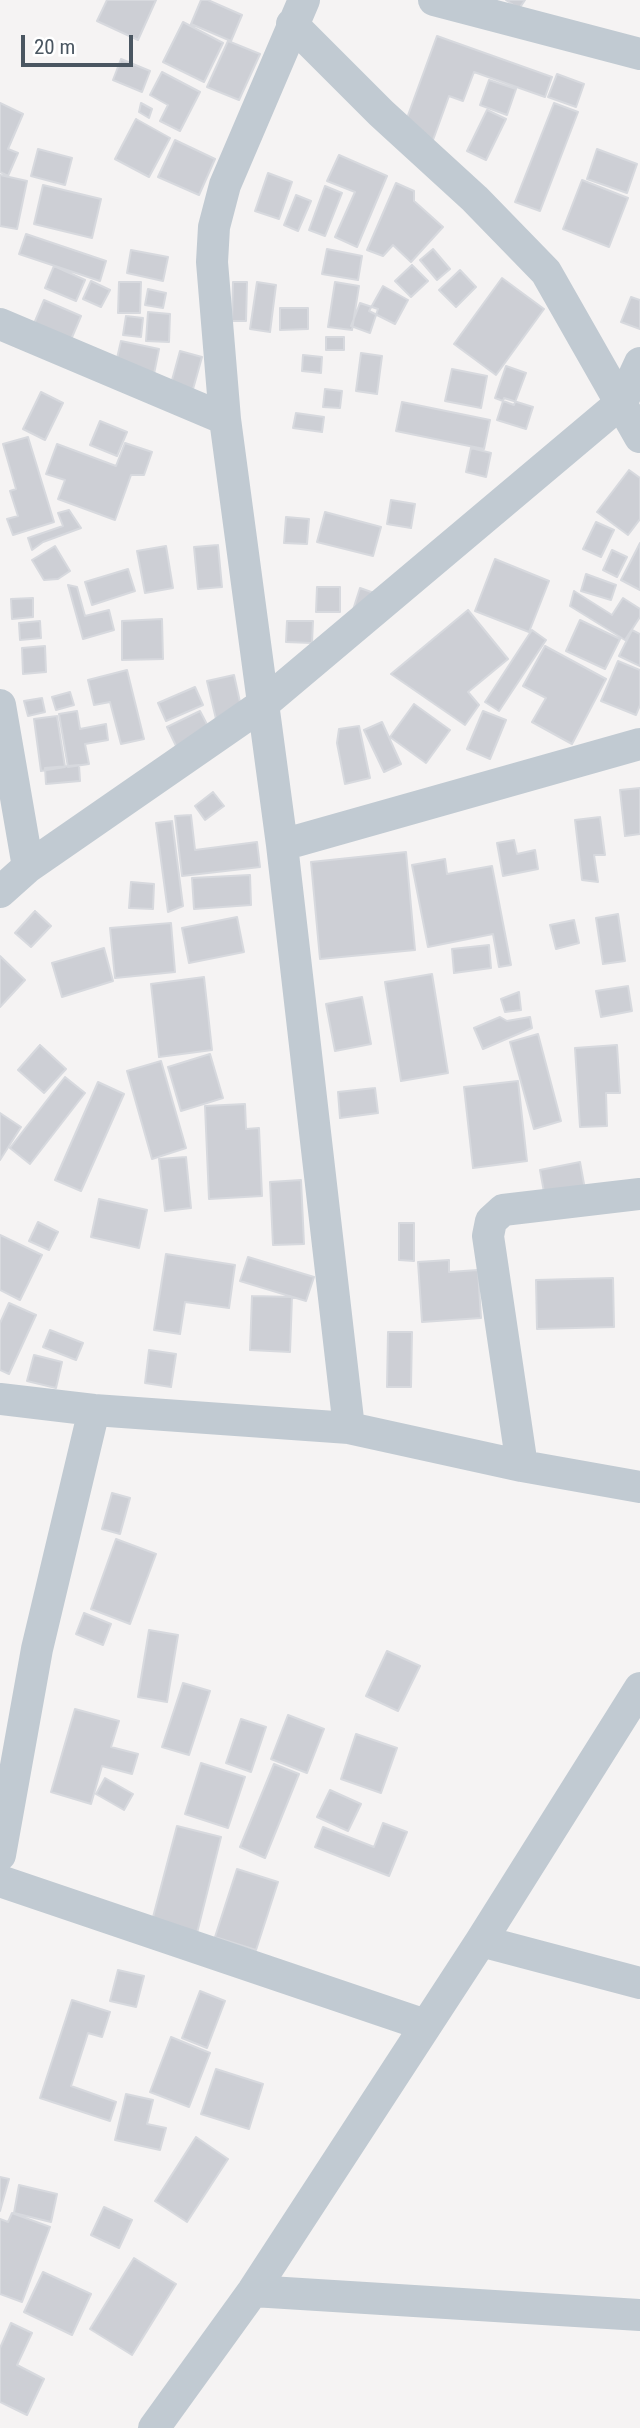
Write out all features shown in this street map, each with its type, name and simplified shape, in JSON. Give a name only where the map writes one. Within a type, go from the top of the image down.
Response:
[{"type":"street","points":[[434,0],[640,54]]},
{"type":"street","points":[[349,1428],[282,845],[225,419],[212,262],[214,227],[225,185],[298,12],[381,113],[475,199],[545,272],[640,437]]},
{"type":"street","points":[[0,324],[225,419]]},
{"type":"street","points":[[1,889],[28,867],[262,705],[622,402],[640,363]]},
{"type":"street","points":[[0,705],[28,867]]},
{"type":"street","points":[[282,845],[640,744]]},
{"type":"street","points":[[522,1466],[488,1236],[491,1221],[503,1210],[640,1194]]},
{"type":"street","points":[[0,1399],[94,1410],[349,1428],[522,1466],[640,1488]]},
{"type":"street","points":[[0,1855],[37,1649],[94,1410]]},
{"type":"street","points":[[154,2428],[253,2291],[481,1941],[640,1688]]},
{"type":"street","points":[[0,1881],[425,2025]]},
{"type":"street","points":[[481,1941],[640,1983]]},
{"type":"street","points":[[253,2291],[640,2315]]},
{"type":"building","points":[[107,0],[156,0],[138,40],[97,21]]},
{"type":"building","points":[[201,0],[208,0],[242,15],[231,41],[191,24]]},
{"type":"building","points":[[506,0],[525,0],[519,9]]},
{"type":"building","points":[[183,22],[223,43],[204,82],[163,62]]},
{"type":"building","points":[[437,36],[552,77],[545,97],[474,72],[463,101],[449,96],[433,140],[403,129]]},
{"type":"building","points":[[228,41],[260,54],[239,100],[207,87]]},
{"type":"building","points":[[121,59],[150,71],[142,92],[113,80]]},
{"type":"building","points":[[162,72],[200,92],[180,131],[160,121],[168,105],[150,95]]},
{"type":"building","points":[[557,74],[584,84],[576,107],[548,97]]},
{"type":"building","points":[[489,80],[516,89],[507,115],[480,105]]},
{"type":"building","points":[[0,103],[23,114],[8,149],[18,153],[8,176],[0,172]]},
{"type":"building","points":[[141,103],[152,109],[149,118],[139,112]]},
{"type":"building","points":[[554,103],[578,112],[540,211],[515,202]]},
{"type":"building","points":[[487,110],[506,119],[486,160],[467,151]]},
{"type":"building","points":[[136,119],[170,138],[149,177],[115,159]]},
{"type":"building","points":[[175,140],[215,159],[199,195],[158,177]]},
{"type":"building","points":[[38,149],[72,158],[65,185],[31,176]]},
{"type":"building","points":[[597,149],[637,164],[627,193],[587,179]]},
{"type":"building","points":[[339,155],[387,176],[357,247],[335,237],[355,192],[327,181]]},
{"type":"building","points":[[268,173],[292,182],[279,219],[255,211]]},
{"type":"building","points":[[0,175],[27,181],[17,229],[0,226]]},
{"type":"building","points":[[582,180],[628,198],[609,247],[563,229]]},
{"type":"building","points":[[396,183],[414,191],[414,201],[443,227],[411,262],[393,245],[383,256],[367,250]]},
{"type":"building","points":[[43,185],[101,199],[92,238],[34,224]]},
{"type":"building","points":[[325,186],[342,193],[325,236],[309,230]]},
{"type":"building","points":[[296,195],[311,201],[298,231],[284,225]]},
{"type":"building","points":[[26,234],[106,261],[100,281],[19,254]]},
{"type":"building","points":[[327,249],[362,256],[358,280],[322,274]]},
{"type":"building","points":[[433,249],[450,269],[437,280],[420,260]]},
{"type":"building","points":[[131,250],[168,257],[163,281],[127,273]]},
{"type":"building","points":[[412,265],[428,281],[411,297],[395,281]]},
{"type":"building","points":[[54,266],[85,280],[76,301],[45,288]]},
{"type":"building","points":[[460,270],[476,287],[456,307],[439,290]]},
{"type":"building","points":[[502,278],[544,309],[496,375],[454,344]]},
{"type":"building","points":[[91,281],[110,290],[101,307],[83,299]]},
{"type":"building","points":[[119,282],[141,282],[140,313],[118,313]]},
{"type":"building","points":[[233,282],[247,282],[246,321],[232,321]]},
{"type":"building","points":[[257,282],[276,285],[270,332],[250,329]]},
{"type":"building","points":[[335,282],[359,286],[352,330],[328,327]]},
{"type":"building","points":[[383,286],[408,300],[395,324],[369,311]]},
{"type":"building","points":[[148,289],[166,293],[163,308],[145,305]]},
{"type":"building","points":[[631,297],[640,300],[640,329],[621,322]]},
{"type":"building","points":[[44,300],[81,316],[70,342],[33,326]]},
{"type":"building","points":[[360,303],[378,309],[370,333],[351,326]]},
{"type":"building","points":[[280,308],[308,308],[308,329],[280,330]]},
{"type":"building","points":[[148,312],[170,314],[169,342],[146,341]]},
{"type":"building","points":[[126,316],[143,318],[141,337],[123,335]]},
{"type":"building","points":[[326,337],[344,337],[344,350],[326,350]]},
{"type":"building","points":[[121,341],[159,349],[154,374],[115,367]]},
{"type":"building","points":[[180,351],[202,357],[188,407],[166,402]]},
{"type":"building","points":[[361,353],[382,356],[377,394],[356,391]]},
{"type":"building","points":[[303,355],[322,357],[321,373],[302,371]]},
{"type":"building","points":[[506,366],[526,373],[514,405],[495,398]]},
{"type":"building","points":[[452,369],[487,376],[481,408],[445,401]]},
{"type":"building","points":[[325,389],[342,391],[340,408],[323,407]]},
{"type":"building","points":[[41,392],[63,403],[45,440],[23,429]]},
{"type":"building","points":[[504,398],[533,407],[526,429],[497,420]]},
{"type":"building","points":[[402,402],[490,420],[484,449],[396,431]]},
{"type":"building","points":[[296,413],[324,417],[322,432],[293,428]]},
{"type":"building","points":[[100,421],[127,432],[117,456],[90,445]]},
{"type":"building","points":[[28,437],[54,522],[13,535],[7,519],[18,516],[10,491],[16,489],[3,444]]},
{"type":"building","points":[[125,443],[152,452],[144,475],[131,475],[115,520],[58,499],[65,480],[46,474],[57,444],[116,466]]},
{"type":"building","points":[[471,448],[491,453],[486,477],[466,472]]},
{"type":"building","points":[[629,470],[640,478],[640,519],[628,535],[597,512]]},
{"type":"building","points":[[391,500],[415,504],[411,528],[387,524]]},
{"type":"building","points":[[69,510],[81,528],[43,542],[32,550],[28,538],[63,526],[58,513]]},
{"type":"building","points":[[325,512],[381,527],[373,556],[317,542]]},
{"type":"building","points":[[286,517],[309,519],[307,544],[284,543]]},
{"type":"building","points":[[596,522],[614,530],[601,557],[583,549]]},
{"type":"building","points":[[640,543],[640,590],[621,580]]},
{"type":"building","points":[[218,545],[222,587],[198,589],[194,547]]},
{"type":"building","points":[[55,546],[70,571],[58,579],[44,580],[32,560]]},
{"type":"building","points":[[166,546],[173,588],[145,593],[137,551]]},
{"type":"building","points":[[612,550],[627,557],[617,577],[603,570]]},
{"type":"building","points":[[495,559],[549,581],[529,632],[475,611]]},
{"type":"building","points":[[128,569],[135,591],[92,605],[85,582]]},
{"type":"building","points":[[586,574],[616,585],[611,600],[581,591]]},
{"type":"building","points":[[68,585],[77,587],[85,616],[109,610],[114,630],[83,639]]},
{"type":"building","points":[[317,587],[340,587],[340,612],[316,612]]},
{"type":"building","points":[[360,588],[377,594],[352,613]]},
{"type":"building","points":[[574,591],[612,615],[623,598],[640,609],[640,617],[625,640],[570,606]]},
{"type":"building","points":[[33,598],[33,617],[12,619],[11,599]]},
{"type":"building","points":[[468,610],[508,659],[468,692],[479,705],[465,725],[391,674]]},
{"type":"building","points":[[162,619],[163,659],[122,660],[122,621]]},
{"type":"building","points":[[580,620],[620,639],[605,669],[566,651]]},
{"type":"building","points":[[40,621],[41,638],[20,640],[19,623]]},
{"type":"building","points":[[287,621],[313,621],[312,643],[286,642]]},
{"type":"building","points":[[532,630],[546,640],[499,711],[485,702]]},
{"type":"building","points":[[632,630],[640,634],[640,666],[619,656]]},
{"type":"building","points":[[45,646],[46,672],[23,674],[22,648]]},
{"type":"building","points":[[545,646],[606,679],[572,744],[532,722],[546,698],[523,686]]},
{"type":"building","points":[[618,661],[640,670],[640,705],[636,715],[601,701]]},
{"type":"building","points":[[127,670],[144,739],[121,744],[110,702],[94,705],[88,680]]},
{"type":"building","points":[[234,675],[242,711],[216,719],[207,681]]},
{"type":"building","points":[[195,687],[203,705],[166,721],[158,703]]},
{"type":"building","points":[[70,692],[74,705],[56,710],[52,697]]},
{"type":"building","points":[[42,698],[45,712],[28,716],[24,701]]},
{"type":"building","points":[[414,704],[450,730],[426,763],[390,737]]},
{"type":"building","points":[[77,711],[80,729],[106,724],[108,740],[85,744],[89,764],[68,767],[59,714]]},
{"type":"building","points":[[200,711],[211,732],[177,748],[167,727]]},
{"type":"building","points":[[483,711],[506,720],[490,759],[467,749]]},
{"type":"building","points":[[57,716],[65,767],[41,771],[34,719]]},
{"type":"building","points":[[382,722],[401,764],[384,772],[364,730]]},
{"type":"building","points":[[359,726],[370,778],[345,784],[337,743],[339,729]]},
{"type":"building","points":[[79,765],[80,781],[46,784],[45,768]]},
{"type":"building","points":[[640,788],[640,834],[625,836],[620,790]]},
{"type":"building","points":[[213,792],[224,806],[205,820],[195,806]]},
{"type":"building","points":[[191,815],[195,850],[257,842],[260,867],[182,876],[175,816]]},
{"type":"building","points":[[600,817],[605,855],[594,855],[598,882],[582,880],[575,820]]},
{"type":"building","points":[[172,821],[183,906],[168,912],[156,823]]},
{"type":"building","points":[[514,840],[517,854],[535,850],[538,869],[503,876],[497,843]]},
{"type":"building","points":[[406,852],[415,950],[320,959],[311,862]]},
{"type":"building","points":[[445,859],[447,874],[492,866],[511,965],[499,967],[493,934],[428,947],[412,865]]},
{"type":"building","points":[[250,875],[251,905],[194,909],[192,878]]},
{"type":"building","points":[[131,882],[154,884],[153,909],[129,908]]},
{"type":"building","points":[[35,911],[51,926],[31,947],[15,933]]},
{"type":"building","points":[[618,914],[625,961],[603,964],[596,918]]},
{"type":"building","points":[[237,917],[244,952],[189,963],[182,928]]},
{"type":"building","points":[[574,920],[579,943],[556,949],[550,925]]},
{"type":"building","points":[[171,923],[175,972],[115,978],[110,928]]},
{"type":"building","points":[[489,945],[491,968],[454,973],[452,949]]},
{"type":"building","points":[[104,948],[113,981],[62,997],[52,963]]},
{"type":"building","points":[[0,956],[25,980],[0,1007]]},
{"type":"building","points":[[432,974],[448,1073],[401,1081],[385,982]]},
{"type":"building","points":[[204,977],[212,1050],[159,1057],[151,984]]},
{"type":"building","points":[[628,986],[632,1011],[601,1017],[596,991]]},
{"type":"building","points":[[519,992],[521,1010],[505,1012],[501,999]]},
{"type":"building","points":[[362,997],[371,1044],[335,1051],[326,1004]]},
{"type":"building","points":[[500,1017],[507,1021],[530,1017],[532,1028],[483,1049],[474,1028]]},
{"type":"building","points":[[538,1034],[561,1121],[534,1129],[510,1042]]},
{"type":"building","points":[[40,1045],[66,1069],[44,1093],[18,1070]]},
{"type":"building","points":[[617,1045],[620,1093],[606,1093],[607,1126],[580,1127],[575,1048]]},
{"type":"building","points":[[210,1054],[223,1098],[181,1111],[168,1067]]},
{"type":"building","points":[[161,1061],[186,1148],[152,1159],[127,1071]]},
{"type":"building","points":[[65,1077],[85,1093],[30,1164],[10,1148]]},
{"type":"building","points":[[518,1081],[527,1161],[473,1168],[464,1087]]},
{"type":"building","points":[[98,1082],[124,1094],[81,1191],[55,1180]]},
{"type":"building","points":[[375,1088],[378,1113],[340,1118],[338,1092]]},
{"type":"building","points":[[245,1104],[246,1129],[259,1128],[262,1196],[209,1199],[205,1106]]},
{"type":"building","points":[[0,1113],[21,1127],[0,1160]]},
{"type":"building","points":[[186,1157],[191,1208],[165,1211],[159,1159]]},
{"type":"building","points":[[580,1162],[586,1195],[546,1203],[540,1170]]},
{"type":"building","points":[[301,1180],[304,1244],[273,1245],[270,1182]]},
{"type":"building","points":[[99,1199],[147,1210],[139,1248],[91,1237]]},
{"type":"building","points":[[38,1222],[58,1232],[49,1250],[29,1241]]},
{"type":"building","points":[[399,1223],[414,1223],[414,1261],[399,1260]]},
{"type":"building","points":[[0,1235],[42,1255],[20,1300],[0,1290]]},
{"type":"building","points":[[166,1254],[235,1265],[229,1308],[185,1302],[180,1334],[154,1330]]},
{"type":"building","points":[[248,1257],[314,1277],[306,1301],[240,1281]]},
{"type":"building","points":[[449,1260],[449,1272],[478,1270],[481,1318],[422,1322],[418,1262]]},
{"type":"building","points":[[613,1278],[614,1327],[537,1329],[536,1280]]},
{"type":"building","points":[[252,1296],[292,1297],[290,1352],[250,1350]]},
{"type":"building","points":[[9,1303],[36,1315],[9,1374],[0,1370],[0,1323]]},
{"type":"building","points":[[50,1330],[83,1343],[76,1360],[43,1347]]},
{"type":"building","points":[[388,1332],[412,1332],[411,1387],[387,1387]]},
{"type":"building","points":[[149,1350],[176,1354],[171,1387],[145,1383]]},
{"type":"building","points":[[34,1355],[62,1362],[56,1388],[27,1381]]},
{"type":"building","points":[[112,1493],[130,1498],[120,1534],[102,1529]]},
{"type":"building","points":[[116,1539],[156,1554],[130,1624],[91,1609]]},
{"type":"building","points":[[84,1613],[111,1624],[103,1645],[76,1634]]},
{"type":"building","points":[[149,1630],[178,1635],[167,1702],[138,1697]]},
{"type":"building","points":[[387,1651],[420,1666],[398,1711],[366,1696]]},
{"type":"building","points":[[183,1683],[210,1691],[189,1755],[162,1747]]},
{"type":"building","points":[[75,1709],[119,1721],[111,1747],[138,1754],[132,1774],[102,1766],[91,1804],[51,1792]]},
{"type":"building","points":[[288,1715],[324,1729],[307,1773],[271,1759]]},
{"type":"building","points":[[241,1719],[266,1727],[251,1772],[226,1763]]},
{"type":"building","points":[[356,1734],[397,1748],[381,1793],[341,1779]]},
{"type":"building","points":[[201,1763],[245,1777],[228,1828],[185,1814]]},
{"type":"building","points":[[274,1764],[299,1774],[265,1858],[240,1847]]},
{"type":"building","points":[[105,1778],[133,1794],[124,1810],[96,1794]]},
{"type":"building","points":[[330,1790],[361,1804],[348,1831],[317,1817]]},
{"type":"building","points":[[383,1823],[407,1832],[389,1876],[315,1847],[323,1827],[374,1847]]},
{"type":"building","points":[[177,1826],[221,1837],[197,1933],[152,1921]]},
{"type":"building","points":[[237,1869],[278,1882],[256,1950],[215,1937]]},
{"type":"building","points":[[118,1970],[144,1976],[136,2007],[110,2001]]},
{"type":"building","points":[[200,1991],[225,2001],[207,2048],[182,2038]]},
{"type":"building","points":[[72,2000],[110,2012],[102,2037],[88,2033],[71,2086],[116,2102],[110,2121],[40,2098]]},
{"type":"building","points":[[171,2037],[210,2053],[189,2107],[150,2092]]},
{"type":"building","points":[[216,2069],[263,2084],[249,2129],[201,2114]]},
{"type":"building","points":[[126,2094],[153,2100],[147,2124],[166,2128],[160,2150],[115,2140]]},
{"type":"building","points":[[196,2137],[228,2159],[187,2222],[155,2201]]},
{"type":"building","points":[[0,2177],[9,2179],[0,2211]]},
{"type":"building","points":[[19,2185],[57,2194],[51,2222],[14,2213]]},
{"type":"building","points":[[104,2207],[132,2220],[119,2248],[91,2235]]},
{"type":"building","points":[[12,2213],[50,2227],[22,2302],[0,2294],[0,2219],[8,2222]]},
{"type":"building","points":[[134,2258],[176,2284],[132,2355],[90,2329]]},
{"type":"building","points":[[43,2272],[91,2294],[72,2335],[24,2312]]},
{"type":"building","points":[[11,2323],[32,2333],[17,2365],[44,2379],[27,2415],[0,2402],[0,2348]]}]
